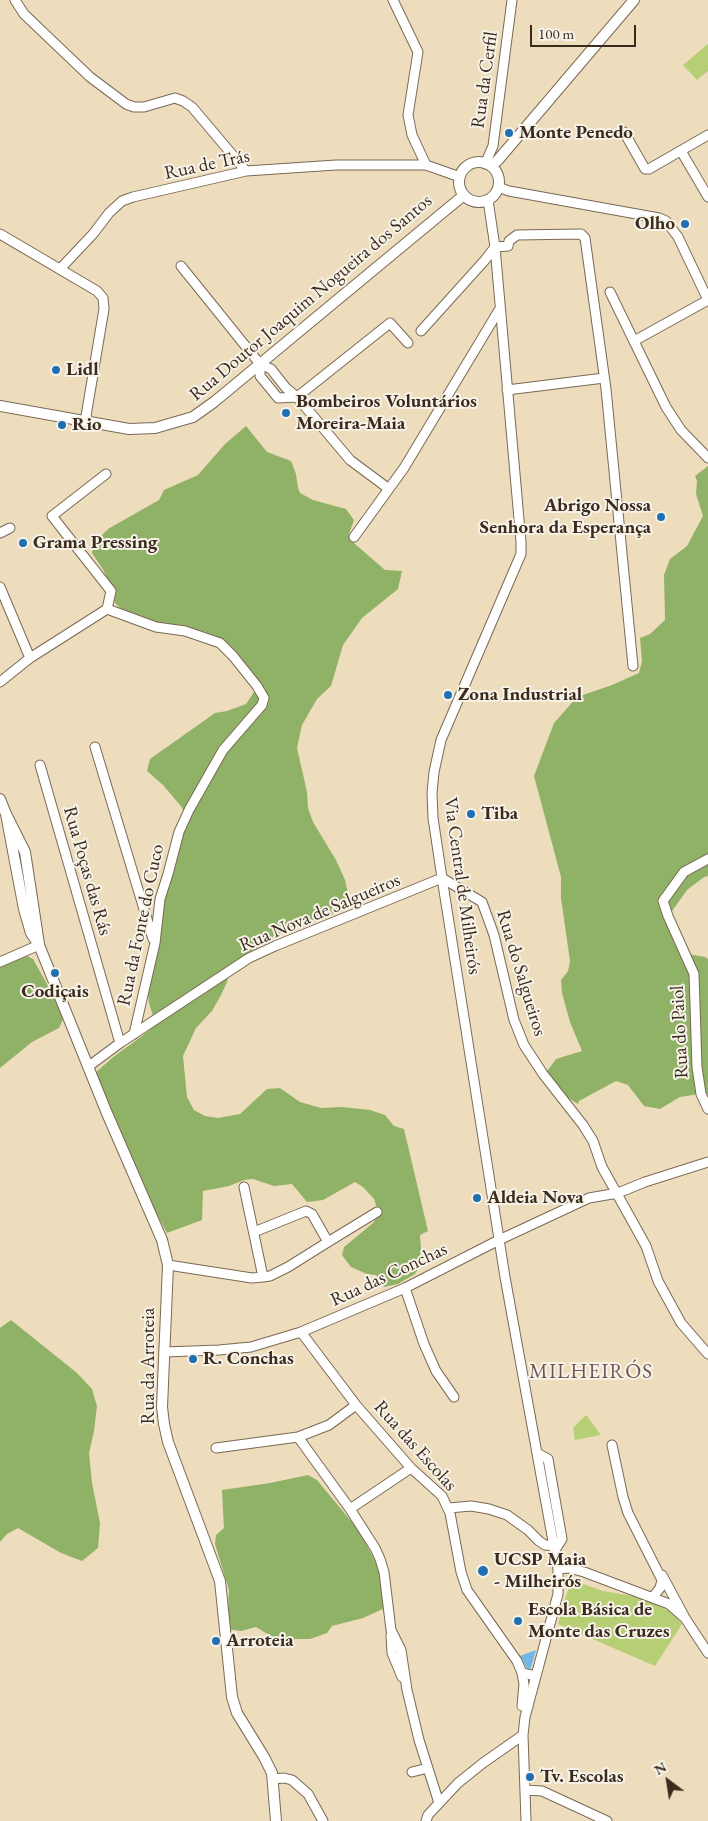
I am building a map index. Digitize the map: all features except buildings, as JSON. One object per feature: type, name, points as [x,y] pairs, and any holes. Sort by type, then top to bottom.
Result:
[{"type":"main road","points":[[488,165],[497,173],[498,187],[495,194],[488,200],[472,201],[464,195],[460,186],[460,176],[465,169],[472,164],[488,165],[498,160],[634,0]]},
{"type":"main road","name":"Rua Doutor Joaquim Nogueira dos Santos","points":[[0,406],[85,422],[141,429],[155,428],[185,420],[200,413],[464,195]]},
{"type":"main road","name":"Rua da Arroteia","points":[[0,799],[6,814],[24,909],[31,933],[39,945],[106,1111],[160,1236],[168,1265],[162,1407],[164,1424],[168,1442],[220,1581],[233,1704],[264,1757],[273,1779],[276,1821]]},
{"type":"street","points":[[16,0],[24,14],[90,77],[126,104],[134,107],[144,107],[175,98],[183,100],[192,107],[246,170]]},
{"type":"street","points":[[394,0],[418,52],[408,115],[412,135],[426,165]]},
{"type":"street","name":"Rua da Cerfil","points":[[488,165],[493,146],[512,0]]},
{"type":"street","points":[[624,132],[645,169],[649,169],[708,135]]},
{"type":"street","points":[[681,151],[708,198]]},
{"type":"street","name":"Rua de Trás","points":[[60,269],[93,234],[109,213],[122,201],[133,196],[246,170],[336,165],[426,165],[460,176]]},
{"type":"street","points":[[498,187],[509,191],[659,218],[666,221],[678,237],[708,300],[634,341]]},
{"type":"street","name":"Via Central de Milheirós","points":[[488,200],[495,246],[521,554],[441,740],[434,772],[432,793],[433,818],[499,1240],[537,1453],[548,1459],[562,1539],[554,1548],[558,1569],[558,1594],[536,1676]]},
{"type":"street","points":[[0,234],[97,291],[103,298],[104,309],[85,422]]},
{"type":"street","points":[[421,331],[485,260],[495,246],[508,246],[509,241],[517,235],[581,234],[584,236],[596,310],[604,378],[633,666]]},
{"type":"street","points":[[180,266],[260,364],[260,376],[278,398],[297,397],[390,323],[408,343]]},
{"type":"street","points":[[610,292],[666,407],[681,430],[708,458]]},
{"type":"street","points":[[354,537],[404,468],[500,310]]},
{"type":"street","points":[[507,390],[604,378]]},
{"type":"street","points":[[297,397],[350,460],[389,489]]},
{"type":"street","points":[[0,681],[30,658],[107,609],[110,591],[52,516],[106,474]]},
{"type":"street","points":[[0,533],[10,528]]},
{"type":"street","points":[[0,587],[30,658]]},
{"type":"street","name":"Rua da Fonte do Cuco","points":[[107,609],[156,626],[185,631],[220,643],[233,656],[264,698],[262,705],[224,750],[178,832],[160,898],[155,943],[134,1034]]},
{"type":"street","points":[[96,747],[155,943]]},
{"type":"street","name":"Rua Poças das Rás","points":[[40,764],[120,1043]]},
{"type":"street","name":"Rua do Paiol","points":[[708,859],[684,872],[663,901],[694,974],[697,1067],[701,1094],[708,1109]]},
{"type":"street","name":"Rua Nova de Salgueiros","points":[[88,1066],[120,1043],[258,954],[442,878]]},
{"type":"street","name":"Rua do Salgueiros","points":[[442,878],[482,902],[494,934],[514,1020],[524,1045],[543,1074],[583,1125],[592,1141],[602,1167],[646,1246],[658,1281],[681,1323],[708,1354]]},
{"type":"street","points":[[0,962],[39,945]]},
{"type":"street","name":"Rua das Conchas","points":[[164,1352],[251,1347],[301,1332],[405,1288],[499,1240],[589,1198],[618,1194],[645,1182],[708,1162]]},
{"type":"street","points":[[244,1187],[264,1277]]},
{"type":"street","points":[[254,1232],[306,1211],[312,1214],[328,1242]]},
{"type":"street","points":[[168,1265],[252,1278],[270,1276],[288,1267],[377,1212]]},
{"type":"street","points":[[405,1288],[424,1344],[436,1371],[454,1397]]},
{"type":"street","name":"Rua das Escolas","points":[[301,1332],[356,1404],[412,1468],[442,1496],[448,1508],[461,1572],[467,1590],[517,1661],[524,1684],[522,1706],[528,1707]]},
{"type":"street","points":[[216,1448],[298,1437],[329,1425],[356,1404]]},
{"type":"street","points":[[298,1437],[376,1548],[384,1572],[391,1630],[401,1650],[407,1690],[419,1740],[439,1803]]},
{"type":"street","points":[[612,1445],[626,1505],[634,1526],[671,1590],[684,1618],[708,1653]]},
{"type":"street","points":[[350,1509],[412,1468]]},
{"type":"street","points":[[448,1508],[471,1506],[507,1515],[528,1530],[539,1541],[554,1548]]},
{"type":"street","points":[[558,1569],[569,1568],[584,1572],[652,1597],[669,1604],[684,1618]]},
{"type":"street","points":[[652,1597],[660,1588],[662,1580],[658,1570]]},
{"type":"street","points":[[664,1602],[671,1590]]},
{"type":"street","points":[[522,1673],[536,1676]]},
{"type":"street","name":"Rua das Escolas","points":[[526,1821],[523,1735],[536,1676]]},
{"type":"street","points":[[426,1821],[428,1815],[458,1783],[523,1735]]},
{"type":"street","points":[[412,1772],[428,1768]]},
{"type":"street","points":[[273,1779],[284,1778],[292,1780],[308,1794],[323,1821]]},
{"type":"street","points":[[525,1790],[542,1791],[607,1821]]},
{"type":"green space","points":[[708,44],[708,71],[697,80],[683,65]]},
{"type":"green space","points":[[246,426],[267,452],[291,461],[300,493],[313,500],[346,509],[354,520],[349,534],[355,544],[385,570],[402,571],[398,589],[362,618],[343,645],[331,686],[317,699],[302,725],[297,748],[307,792],[308,808],[313,822],[336,860],[345,880],[350,903],[332,914],[290,928],[249,952],[231,967],[221,995],[212,1011],[196,1028],[183,1056],[187,1097],[194,1110],[205,1116],[218,1118],[240,1114],[267,1089],[280,1088],[300,1102],[321,1108],[342,1107],[370,1110],[385,1115],[394,1126],[404,1129],[428,1231],[420,1235],[421,1249],[418,1269],[415,1274],[398,1284],[384,1287],[376,1275],[367,1274],[351,1267],[342,1255],[344,1247],[373,1223],[379,1214],[374,1199],[363,1187],[355,1182],[323,1200],[307,1202],[292,1184],[274,1186],[253,1179],[203,1191],[202,1220],[167,1233],[146,1194],[94,1074],[150,1030],[154,1019],[149,1003],[147,985],[158,918],[187,816],[163,785],[147,771],[150,759],[215,713],[246,704],[254,692],[254,684],[234,659],[220,649],[123,611],[115,603],[104,571],[92,553],[94,543],[108,529],[159,500],[164,490],[198,475],[225,444]]},
{"type":"green space","points":[[708,466],[708,876],[687,890],[670,914],[688,954],[708,959],[708,1097],[699,1094],[680,1097],[660,1109],[644,1106],[628,1085],[616,1081],[579,1101],[578,1104],[546,1084],[545,1074],[556,1059],[582,1051],[570,1022],[562,993],[561,980],[568,971],[570,961],[561,898],[561,877],[534,776],[554,723],[577,697],[639,673],[642,661],[640,638],[650,634],[665,620],[664,575],[670,559],[687,546],[703,516],[696,494],[697,481],[695,476]]},
{"type":"green space","points":[[27,956],[33,959],[52,993],[63,1019],[59,1028],[32,1042],[0,1068],[0,967],[13,959]]},
{"type":"green space","points":[[11,1320],[77,1373],[92,1389],[97,1406],[89,1453],[92,1483],[100,1523],[98,1548],[82,1561],[61,1553],[18,1528],[7,1534],[0,1542],[0,1328]]},
{"type":"green space","points":[[586,1415],[601,1435],[575,1440],[573,1428]]},
{"type":"green space","points":[[308,1475],[317,1480],[360,1532],[383,1577],[385,1608],[363,1618],[332,1626],[327,1633],[310,1639],[296,1639],[282,1643],[256,1627],[241,1631],[227,1629],[229,1590],[215,1544],[216,1535],[224,1528],[222,1490]]},
{"type":"green space","points":[[572,1580],[603,1591],[634,1596],[654,1603],[671,1612],[682,1624],[655,1666],[558,1624]]},
{"type":"water","points":[[536,1650],[531,1668],[528,1670],[520,1656]]},
{"type":"place","name":"Monte Penedo","points":[[509,133]]},
{"type":"place","name":"Olho","points":[[685,224]]},
{"type":"place","name":"Lidl","points":[[56,370]]},
{"type":"place","name":"Bombeiros Voluntários Moreira-Maia","points":[[286,413]]},
{"type":"place","name":"Rio","points":[[62,425]]},
{"type":"place","name":"Abrigo Nossa Senhora da Esperança","points":[[661,517]]},
{"type":"place","name":"Grama Pressing","points":[[23,543]]},
{"type":"place","name":"Zona Industrial","points":[[448,695]]},
{"type":"place","name":"Tiba","points":[[471,814]]},
{"type":"place","name":"Codiçais","points":[[55,973]]},
{"type":"place","name":"Aldeia Nova","points":[[477,1198]]},
{"type":"place","name":"R. Conchas","points":[[193,1359]]},
{"type":"place","name":"UCSP Maia - Milheirós","points":[[483,1571]]},
{"type":"place","name":"Escola Básica de Monte das Cruzes","points":[[518,1621]]},
{"type":"place","name":"Arroteia","points":[[216,1641]]},
{"type":"place","name":"Tv. Escolas","points":[[530,1777]]},
{"type":"district","name":"MILHEIRÓS","points":[[591,1372]]}]
